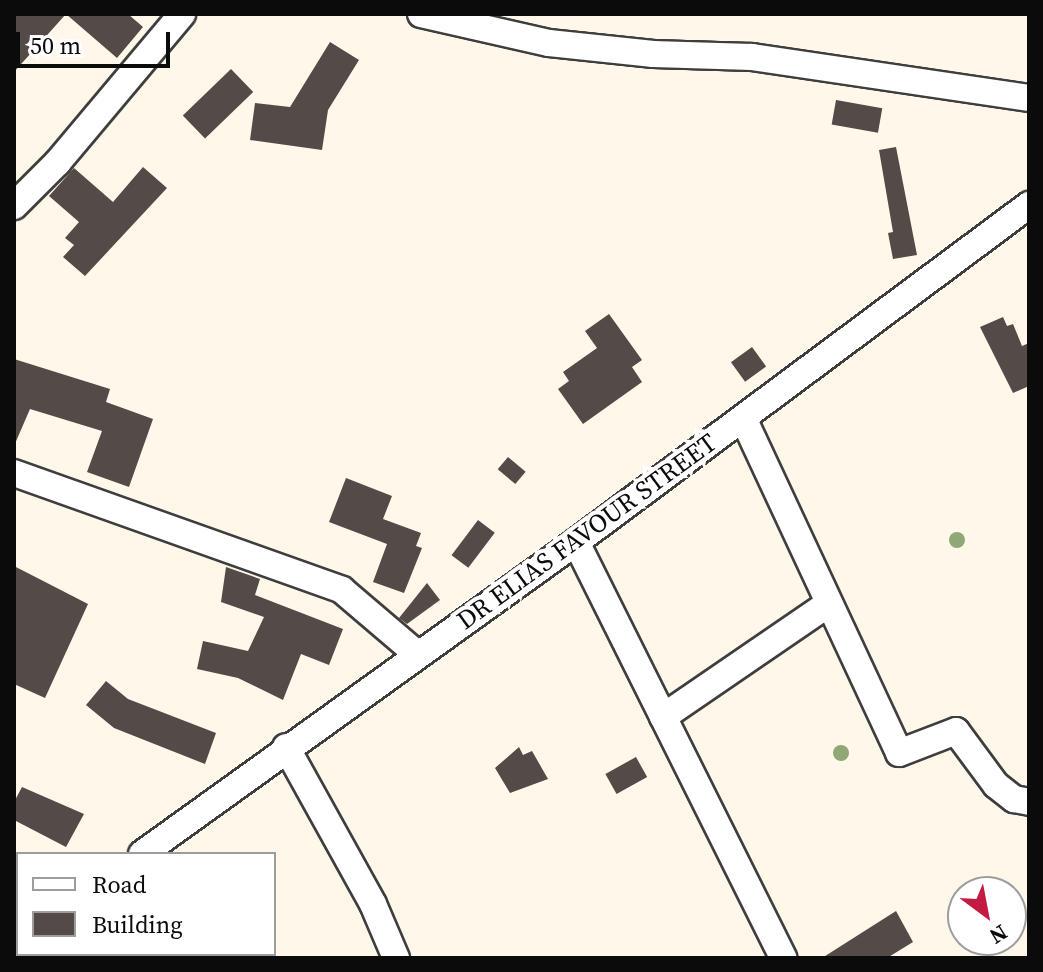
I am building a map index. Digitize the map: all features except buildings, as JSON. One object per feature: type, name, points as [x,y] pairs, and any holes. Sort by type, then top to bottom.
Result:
[{"type":"street","points":[[14,206],[58,162],[182,14]]},
{"type":"street","points":[[421,14],[549,43],[653,54],[752,57],[1029,98]]},
{"type":"street","name":"DR ELIAS FAVOUR STREET","points":[[145,852],[1027,212]]},
{"type":"street","points":[[744,420],[899,753],[956,731],[996,785],[1014,799],[1029,802]]},
{"type":"street","points":[[14,473],[342,590],[417,654]]},
{"type":"street","points":[[576,542],[783,958]]},
{"type":"street","points":[[663,717],[828,604]]},
{"type":"street","points":[[286,747],[373,904],[396,958]]}]
